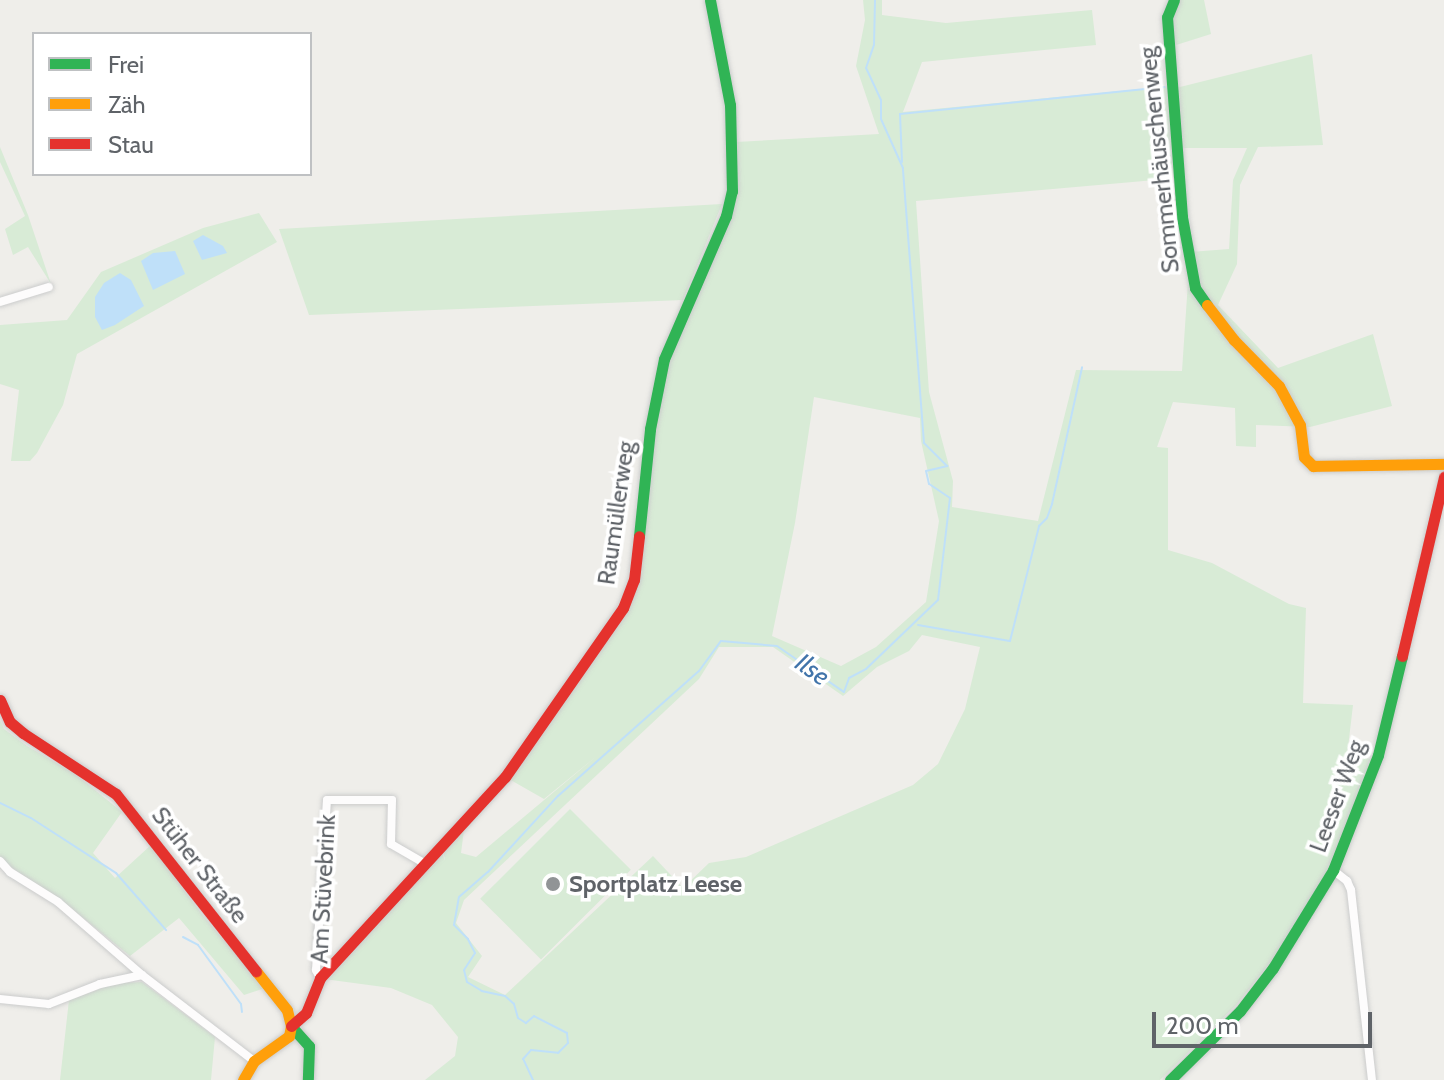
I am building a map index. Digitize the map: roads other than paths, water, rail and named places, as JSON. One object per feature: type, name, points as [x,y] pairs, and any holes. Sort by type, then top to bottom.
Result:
[{"type":"street","name":"Raumüllerweg","points":[[291,1026],[306,1013],[320,978],[505,777],[623,608],[634,580],[650,429],[661,370],[726,216],[732,191],[730,105],[710,0]]},
{"type":"street","name":"Sommerhäuschenweg","points":[[1174,0],[1167,17],[1182,217],[1195,288],[1234,340],[1279,386],[1300,425],[1304,457],[1313,466],[1444,464]]},
{"type":"street","points":[[0,302],[49,287]]},
{"type":"street","name":"Leeser Weg","points":[[1170,1080],[1240,1011],[1273,968],[1333,870],[1378,755],[1444,477]]},
{"type":"street","name":"Stüher Straße","points":[[0,700],[10,722],[23,733],[116,794],[287,1010],[291,1026],[309,1046],[308,1080]]},
{"type":"street","name":"Am Stüvebrink","points":[[320,978],[316,970],[327,800],[392,800],[391,844],[424,863]]},
{"type":"street","points":[[0,861],[10,872],[58,902],[142,975],[254,1061]]},
{"type":"street","points":[[1333,870],[1347,881],[1351,890],[1372,1080]]},
{"type":"street","points":[[0,999],[49,1004],[100,984],[142,975]]},
{"type":"street","points":[[243,1080],[254,1061],[289,1036],[291,1026]]},
{"type":"water","points":[[203,235],[223,246],[227,253],[202,260],[193,241]]},
{"type":"water","points":[[175,251],[185,274],[153,290],[141,261],[153,253]]},
{"type":"water","points":[[120,273],[131,280],[144,306],[102,330],[95,317],[95,297],[104,283]]},
{"type":"waterway","name":"Ilse","points":[[533,1080],[523,1059],[531,1050],[558,1053],[568,1043],[567,1033],[534,1016],[526,1023],[518,1018],[514,1004],[505,996],[482,991],[467,982],[464,970],[475,953],[468,939],[454,925],[459,897],[488,872],[558,796],[699,671],[721,641],[777,646],[844,692],[849,678],[866,669],[938,600],[950,498],[929,484],[926,471],[947,466],[924,443],[903,168],[881,119],[881,100],[866,68],[874,45],[875,0]]},
{"type":"waterway","points":[[902,162],[900,114],[1165,87]]},
{"type":"waterway","points":[[918,625],[1010,641],[1039,526],[1047,518],[1052,504],[1082,367]]},
{"type":"waterway","points":[[0,803],[31,818],[116,873],[166,930]]},
{"type":"waterway","points":[[183,937],[198,945],[241,1004],[242,1012]]},
{"type":"place","name":"Sportplatz Leese","points":[[553,884]]}]
